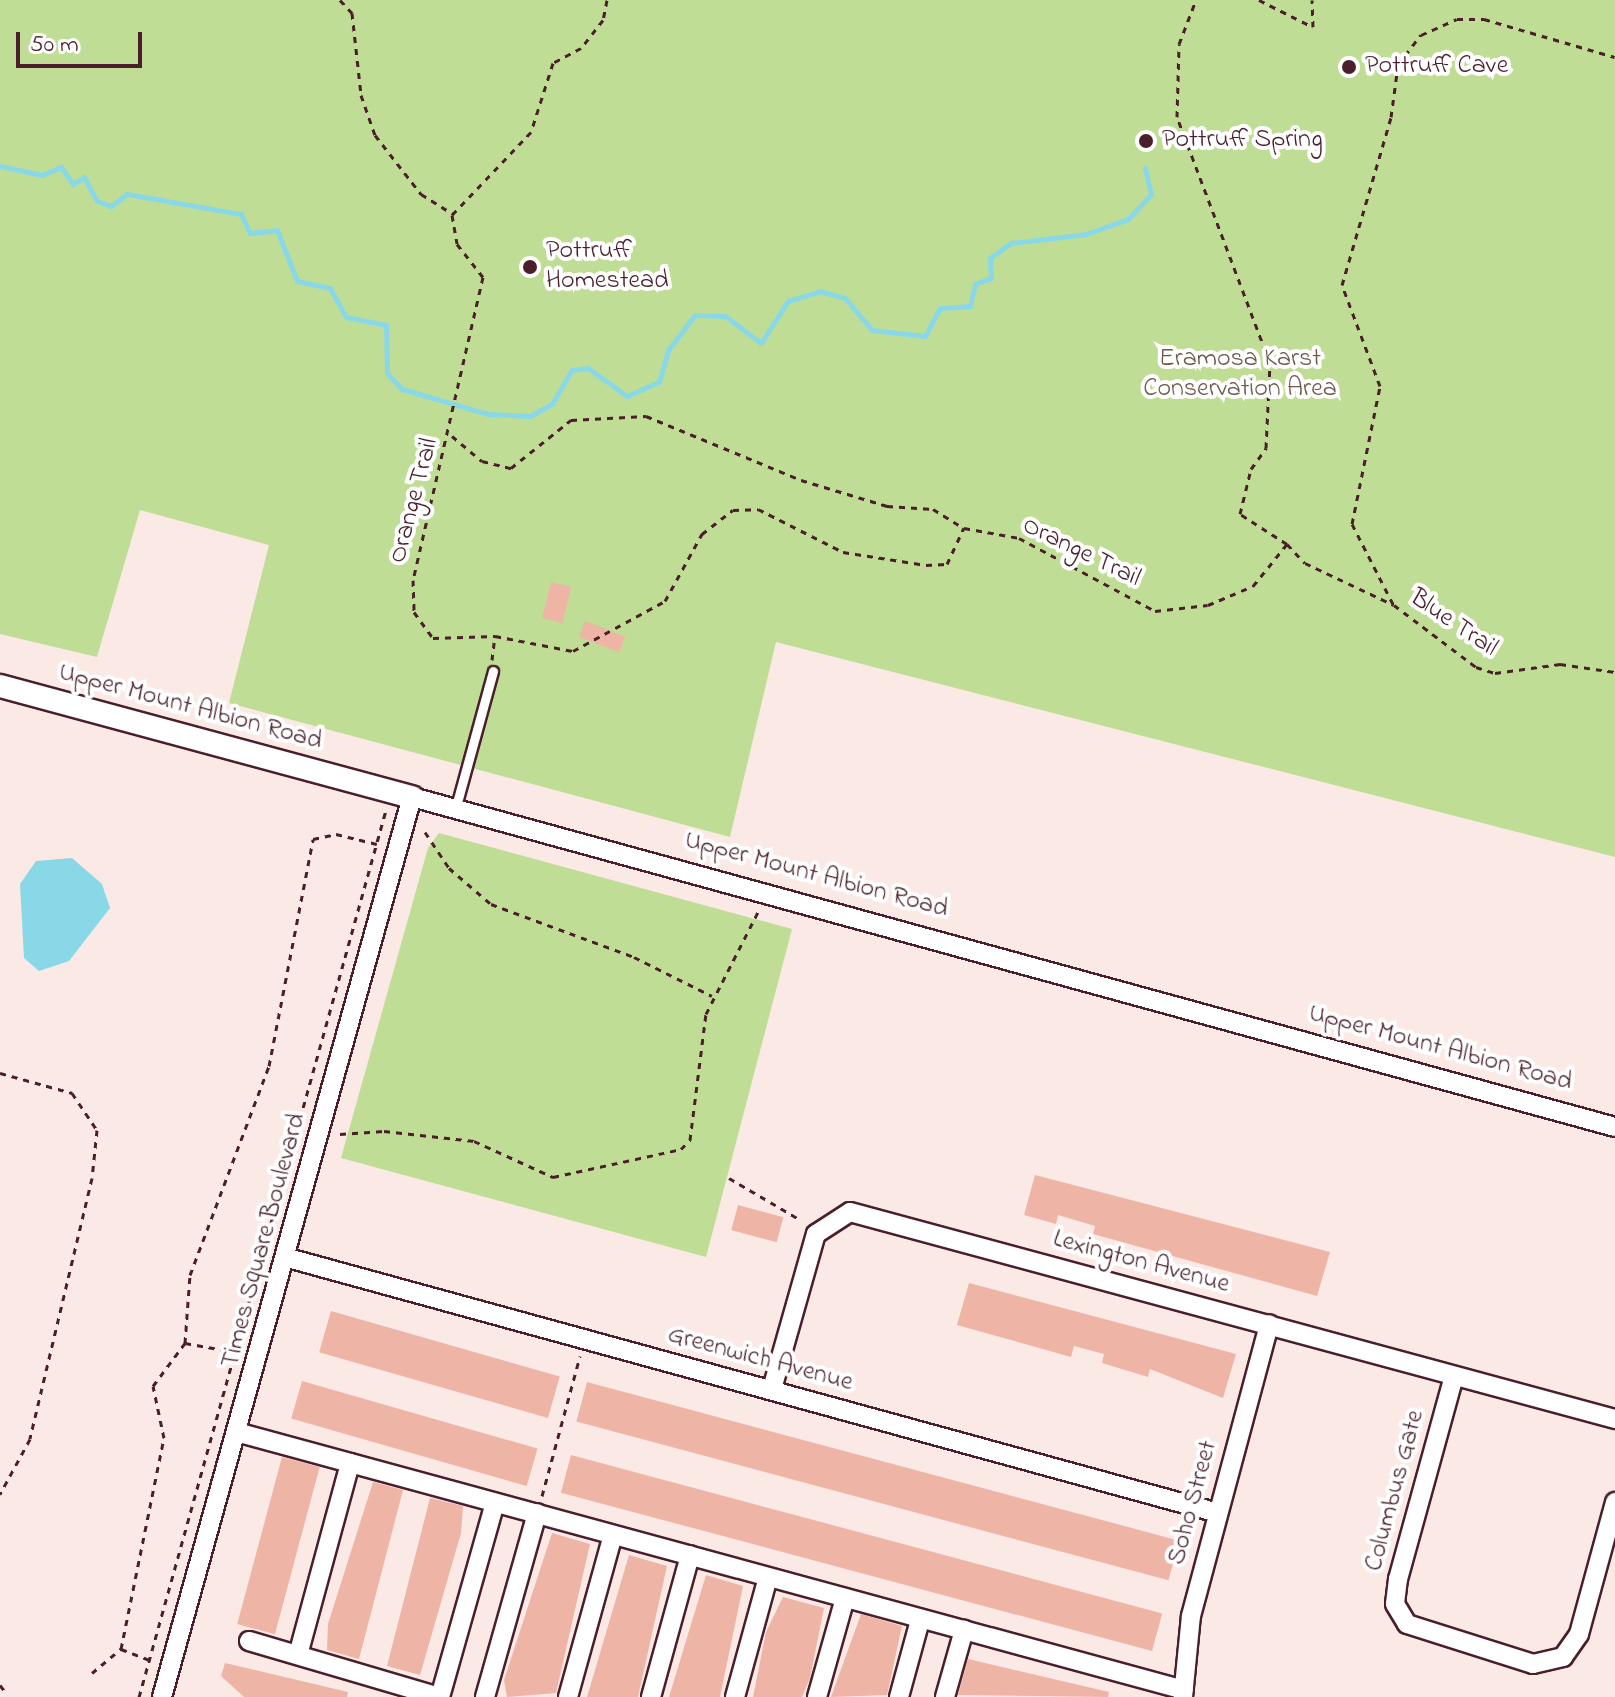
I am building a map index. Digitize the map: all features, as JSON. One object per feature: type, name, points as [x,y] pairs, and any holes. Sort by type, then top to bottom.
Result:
[{"type":"street","name":"Upper Mount Albion Road","points":[[0,686],[1615,1127]]},
{"type":"street","name":"Times Square Boulevard","points":[[162,1697],[288,1258],[401,795]]},
{"type":"street","name":"Lexington Avenue","points":[[772,1389],[816,1234],[840,1213],[1269,1324],[1615,1419]]},
{"type":"street","name":"Greenwich Avenue","points":[[288,1258],[1218,1513]]},
{"type":"street","name":"Soho Street","points":[[1183,1694],[1191,1616],[1269,1324]]},
{"type":"street","name":"Columbus Gate","points":[[1454,1376],[1398,1579],[1395,1604],[1407,1624],[1533,1664],[1563,1657],[1579,1634],[1615,1502]]},
{"type":"street","points":[[240,1433],[495,1503],[538,1509],[613,1535],[964,1630],[1183,1694]]},
{"type":"street","points":[[298,1655],[350,1463]]},
{"type":"street","points":[[249,1641],[439,1697],[495,1503]]},
{"type":"street","points":[[485,1697],[538,1509]]},
{"type":"street","points":[[568,1697],[613,1535]]},
{"type":"street","points":[[651,1697],[690,1555]]},
{"type":"street","points":[[735,1697],[768,1577]]},
{"type":"street","points":[[817,1697],[845,1598]]},
{"type":"street","points":[[899,1697],[920,1620]]},
{"type":"street","points":[[945,1697],[964,1630]]},
{"type":"lane","points":[[455,810],[493,671]]},
{"type":"path","points":[[340,0],[352,13],[361,95],[375,135],[421,194],[452,215]]},
{"type":"path","points":[[452,215],[531,132],[553,63],[581,48],[603,20],[607,0]]},
{"type":"path","points":[[1196,0],[1179,44],[1177,117],[1270,363],[1266,448],[1251,469],[1240,514],[1287,544]]},
{"type":"path","points":[[1259,0],[1313,27],[1312,0]]},
{"type":"path","points":[[1393,604],[1352,524],[1381,399],[1342,285],[1386,136],[1398,65],[1421,35],[1457,19],[1484,19],[1615,57]]},
{"type":"path","points":[[452,215],[458,212]]},
{"type":"path","name":"Orange Trail","points":[[452,215],[457,244],[483,277],[461,396],[454,414],[451,436],[429,495],[414,612],[433,638],[495,636],[573,651],[628,624],[665,601],[702,534],[733,510],[758,509],[843,552],[926,565],[947,564],[964,528],[1035,544],[1155,611],[1236,597],[1287,544]]},
{"type":"path","points":[[451,436],[482,461],[511,468],[571,420],[646,416],[801,480],[887,506],[933,509],[964,528]]},
{"type":"path","name":"Blue Trail","points":[[1287,544],[1305,563],[1393,604],[1495,673],[1560,664],[1615,672]]},
{"type":"path","points":[[493,671],[495,636]]},
{"type":"path","points":[[139,1697],[377,844],[401,795]]},
{"type":"path","points":[[425,832],[449,868],[491,904],[634,957],[712,996]]},
{"type":"path","points":[[92,1673],[121,1649],[164,1438],[153,1386],[185,1343],[190,1275],[269,1066],[313,839],[336,834],[377,844]]},
{"type":"path","points":[[340,1134],[384,1131],[474,1141],[553,1177],[681,1149],[690,1140],[712,996],[758,912]]},
{"type":"path","points":[[0,1073],[72,1093],[97,1130],[86,1206],[30,1439],[0,1494]]},
{"type":"path","points":[[729,1178],[799,1219]]},
{"type":"path","points":[[185,1343],[235,1352]]},
{"type":"path","points":[[538,1509],[580,1356]]},
{"type":"path","points":[[121,1649],[150,1660]]},
{"type":"path","points":[[0,1685],[6,1693]]},
{"type":"green space","name":"Eramosa Karst Conservation Area","points":[[0,0],[1615,0],[1615,857],[776,642],[730,837],[229,703],[269,545],[140,510],[97,657],[0,634]]},
{"type":"green space","points":[[439,833],[792,929],[706,1257],[341,1158],[428,848]]},
{"type":"water","points":[[72,858],[102,884],[110,908],[69,961],[39,971],[24,958],[20,884],[36,861]]},
{"type":"building","points":[[551,582],[571,587],[562,623],[542,618]]},
{"type":"building","points":[[585,621],[625,636],[619,652],[579,637]]},
{"type":"building","points":[[1035,1175],[1330,1252],[1317,1296],[1093,1234],[1095,1226],[1058,1215],[1056,1224],[1024,1215]]},
{"type":"building","points":[[738,1205],[783,1217],[777,1242],[731,1230]]},
{"type":"building","points":[[969,1283],[1236,1354],[1223,1398],[1150,1369],[1148,1377],[1102,1363],[1104,1354],[1074,1346],[1071,1357],[957,1325]]},
{"type":"building","points":[[331,1311],[560,1377],[548,1418],[319,1352]]},
{"type":"building","points":[[302,1381],[538,1449],[527,1486],[291,1418]]},
{"type":"building","points":[[587,1382],[1179,1541],[1169,1580],[576,1422]]},
{"type":"building","points":[[571,1455],[1162,1613],[1152,1651],[561,1493]]},
{"type":"building","points":[[282,1457],[320,1467],[275,1634],[237,1624]]},
{"type":"building","points":[[373,1482],[403,1490],[359,1659],[327,1650],[328,1624]]},
{"type":"building","points":[[430,1498],[463,1506],[461,1533],[420,1675],[387,1666]]},
{"type":"building","points":[[552,1533],[590,1544],[556,1693],[507,1697],[504,1680]]},
{"type":"building","points":[[629,1555],[667,1566],[638,1697],[587,1697]]},
{"type":"building","points":[[706,1575],[743,1586],[720,1697],[669,1697]]},
{"type":"building","points":[[783,1597],[824,1608],[810,1678],[802,1697],[753,1697],[766,1632]]},
{"type":"building","points":[[861,1614],[902,1626],[887,1695],[831,1697]]},
{"type":"building","points":[[968,1659],[1109,1692],[1108,1697],[958,1695]]},
{"type":"building","points":[[225,1663],[348,1692],[347,1697],[244,1697],[221,1676]]},
{"type":"waterway","points":[[0,166],[42,175],[61,167],[73,184],[84,177],[97,201],[111,206],[127,194],[241,214],[250,233],[277,230],[297,281],[330,288],[346,317],[386,325],[387,373],[402,389],[488,414],[530,416],[552,404],[572,370],[588,368],[627,396],[659,382],[668,350],[695,315],[725,316],[761,343],[788,301],[820,291],[845,298],[872,330],[925,336],[940,308],[970,306],[975,284],[991,278],[990,258],[1011,243],[1086,234],[1128,219],[1151,194],[1145,168]]},
{"type":"place","name":"Pottruff Cave","points":[[1349,67]]},
{"type":"place","name":"Pottruff Spring","points":[[1146,141]]},
{"type":"place","name":"Pottruff Homestead","points":[[530,267]]}]
